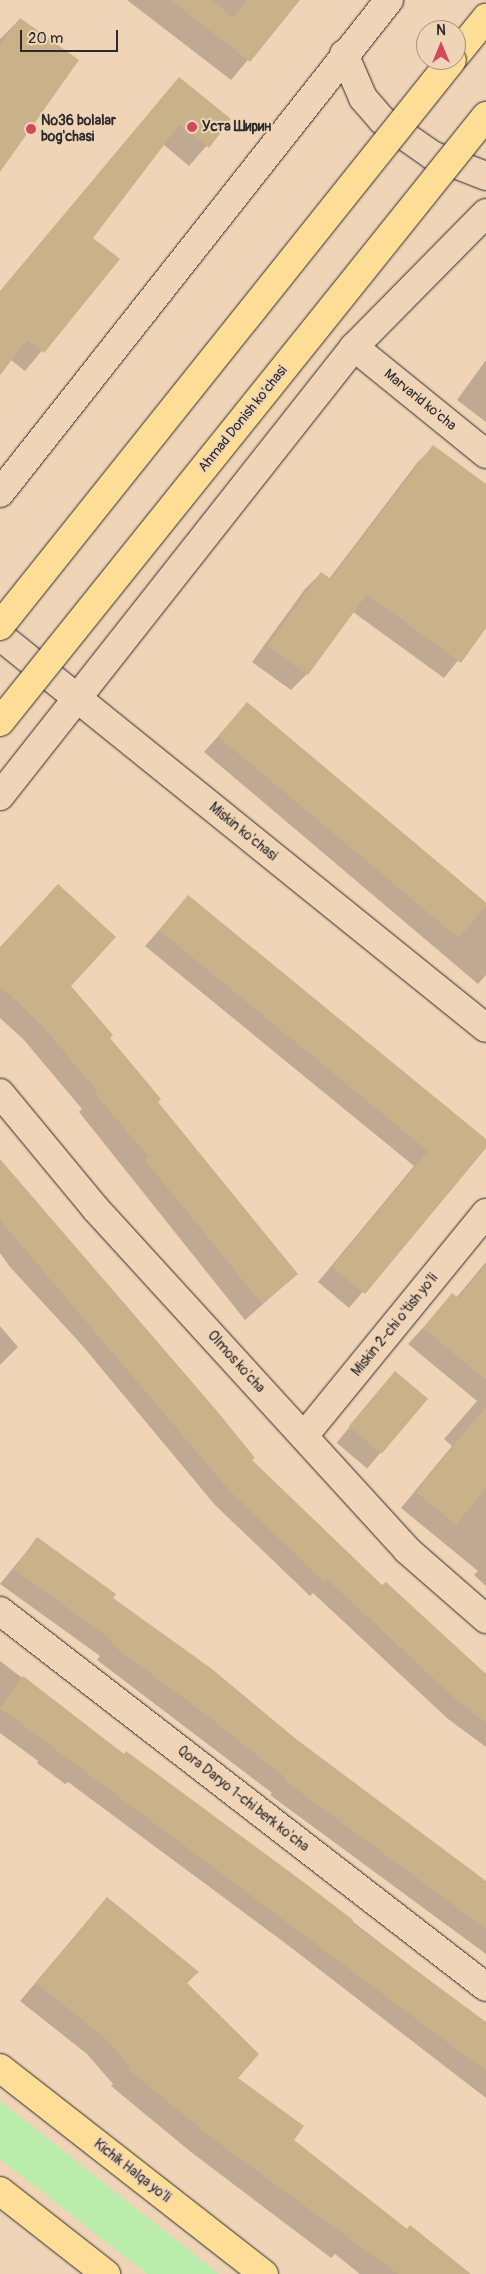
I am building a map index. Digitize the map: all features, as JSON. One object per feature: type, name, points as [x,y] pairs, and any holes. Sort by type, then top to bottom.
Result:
[{"type":"main road","points":[[466,43],[486,18]]},
{"type":"main road","points":[[0,626],[444,70]]},
{"type":"main road","name":"Ahmad Donish ko'chasi","points":[[0,722],[486,116]]},
{"type":"main road","name":"Kichik Halqa yo'li","points":[[0,2068],[264,2274]]},
{"type":"main road","points":[[0,2191],[106,2274]]},
{"type":"street","points":[[0,492],[344,54],[389,0]]},
{"type":"street","points":[[344,54],[363,98],[382,120],[432,155],[486,176]]},
{"type":"street","points":[[0,796],[354,347],[486,213]]},
{"type":"street","name":"Marvarid ko'cha","points":[[354,347],[486,454]]},
{"type":"street","name":"Miskin ko'chasi","points":[[0,636],[486,1028]]},
{"type":"street","name":"Olmos ko'cha","points":[[0,1093],[95,1208],[407,1550],[486,1619]]},
{"type":"street","name":"Miskin 2-chi o'tish yo'li","points":[[304,1436],[486,1213]]},
{"type":"street","name":"Qora Daryo 1-chi berk ko'cha","points":[[0,1611],[486,1987]]},
{"type":"green space","points":[[0,2101],[219,2274],[147,2274],[0,2159]]},
{"type":"building","points":[[171,0],[211,0],[233,17],[247,0],[300,0],[250,62]]},
{"type":"building","points":[[20,18],[79,60],[0,172],[0,45]]},
{"type":"building","points":[[179,77],[231,119],[209,148],[180,124],[93,238],[120,259],[44,353],[27,340],[0,375],[0,291]]},
{"type":"building","points":[[433,445],[486,484],[486,628],[461,663],[367,594],[308,675],[267,646],[321,572],[331,579]]},
{"type":"building","points":[[247,702],[486,903],[486,906],[459,938],[218,736]]},
{"type":"building","points":[[58,884],[116,937],[71,986],[113,1035],[110,1038],[161,1099],[158,1102],[298,1274],[262,1304],[145,1160],[149,1157],[95,1094],[98,1092],[40,1023],[0,986],[0,947]]},
{"type":"building","points":[[188,895],[486,1139],[486,1148],[365,1294],[332,1267],[428,1151],[159,930]]},
{"type":"building","points":[[0,1159],[217,1411],[255,1458],[252,1460],[382,1585],[386,1582],[486,1674],[486,1722],[462,1705],[328,1580],[325,1583],[229,1490],[0,1220]]},
{"type":"building","points":[[486,1265],[486,1380],[423,1328],[452,1293],[458,1298]]},
{"type":"building","points":[[395,1371],[428,1399],[382,1454],[349,1426]]},
{"type":"building","points":[[486,1406],[486,1488],[456,1525],[416,1492]]},
{"type":"building","points":[[37,1537],[116,1594],[113,1598],[212,1669],[296,1739],[486,1881],[486,1929],[284,1780],[286,1778],[204,1713],[111,1644],[113,1641],[14,1569]]},
{"type":"building","points":[[23,1676],[124,1754],[126,1751],[306,1884],[353,1920],[352,1923],[486,2022],[486,2071],[0,1708]]},
{"type":"building","points":[[107,1897],[199,1972],[185,1981],[259,2054],[238,2078],[304,2126],[294,2140],[407,2229],[410,2225],[471,2274],[398,2274],[208,2135],[127,2068],[130,2066],[104,2037],[36,1983]]},
{"type":"place","name":"Уста Ширин","points":[[192,127]]},
{"type":"place","name":"№36 bolalar bog'chasi","points":[[31,129]]}]
